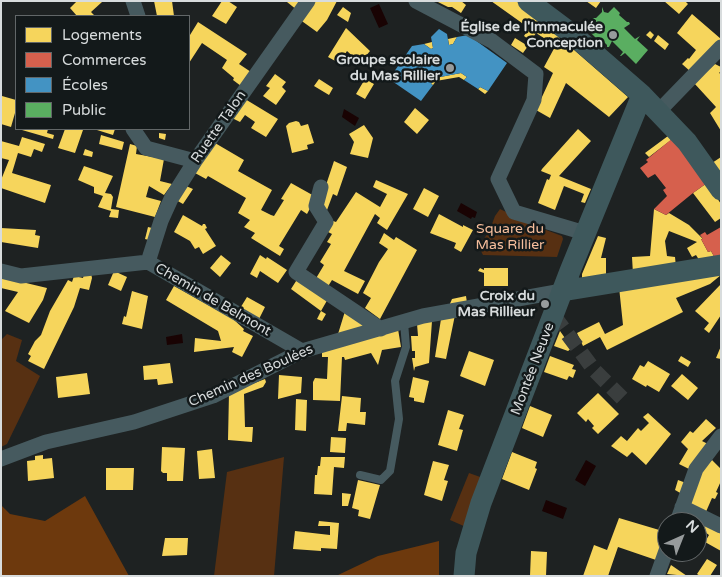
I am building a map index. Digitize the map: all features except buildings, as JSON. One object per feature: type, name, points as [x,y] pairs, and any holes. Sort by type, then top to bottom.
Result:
[{"type":"street","points":[[133,1],[138,15]]},
{"type":"street","name":"Ruette Talon","points":[[148,262],[171,199],[195,161],[308,1]]},
{"type":"street","points":[[416,1],[492,41],[536,74],[534,100],[498,179],[514,212],[585,233]]},
{"type":"street","points":[[528,1],[573,35],[642,95],[687,142],[721,190]]},
{"type":"street","points":[[658,112],[721,47]]},
{"type":"street","name":"Montée Neuve","points":[[464,576],[466,553],[481,503],[562,291],[642,95]]},
{"type":"street","points":[[134,130],[146,148],[195,161]]},
{"type":"street","points":[[321,188],[316,206],[326,222],[296,272],[381,329]]},
{"type":"street","name":"Chemin de Belmont","points":[[1,271],[21,276],[148,262],[302,351]]},
{"type":"street","points":[[562,291],[721,265]]},
{"type":"street","name":"Chemin des Boulées","points":[[1,458],[46,442],[134,422],[214,396],[302,351],[423,316],[562,291]]},
{"type":"street","points":[[680,512],[696,469],[721,436]]},
{"type":"street","points":[[682,507],[721,526]]},
{"type":"street","points":[[657,576],[662,562]]},
{"type":"lane","points":[[360,475],[381,480],[390,471],[399,419],[396,381],[406,347],[404,322]]},
{"type":"green space","name":"Square du Mas Rillier","points":[[500,209],[562,236],[563,239],[557,257],[483,255],[480,249],[482,241],[489,232]]},
{"type":"green space","points":[[7,334],[22,340],[16,361],[40,376],[7,444],[1,447],[1,340]]},
{"type":"green space","points":[[284,457],[274,576],[214,576],[227,472]]},
{"type":"green space","points":[[469,473],[483,478],[466,527],[450,520]]},
{"type":"shaded area","points":[[379,4],[388,24],[379,28],[370,8]]},
{"type":"shaded area","points":[[344,109],[359,118],[355,126],[342,117]]},
{"type":"shaded area","points":[[461,203],[477,212],[475,218],[472,217],[471,219],[457,211]]},
{"type":"shaded area","points":[[182,334],[183,343],[167,345],[166,337]]},
{"type":"shaded area","points":[[586,460],[596,466],[585,486],[575,480]]},
{"type":"shaded area","points":[[85,496],[129,576],[1,576],[1,505],[10,514],[45,521]]},
{"type":"shaded area","points":[[546,500],[567,508],[563,519],[542,511]]},
{"type":"shaded area","points":[[439,541],[439,576],[336,576],[378,556]]},
{"type":"tunnel","points":[[554,316],[595,371],[625,401]]},
{"type":"place","name":"Église de l'Immaculée Conception","points":[[613,35]]},
{"type":"place","name":"Groupe scolaire du Mas Rillier","points":[[450,68]]},
{"type":"place","name":"Croix du Mas Rillieur","points":[[545,304]]}]
